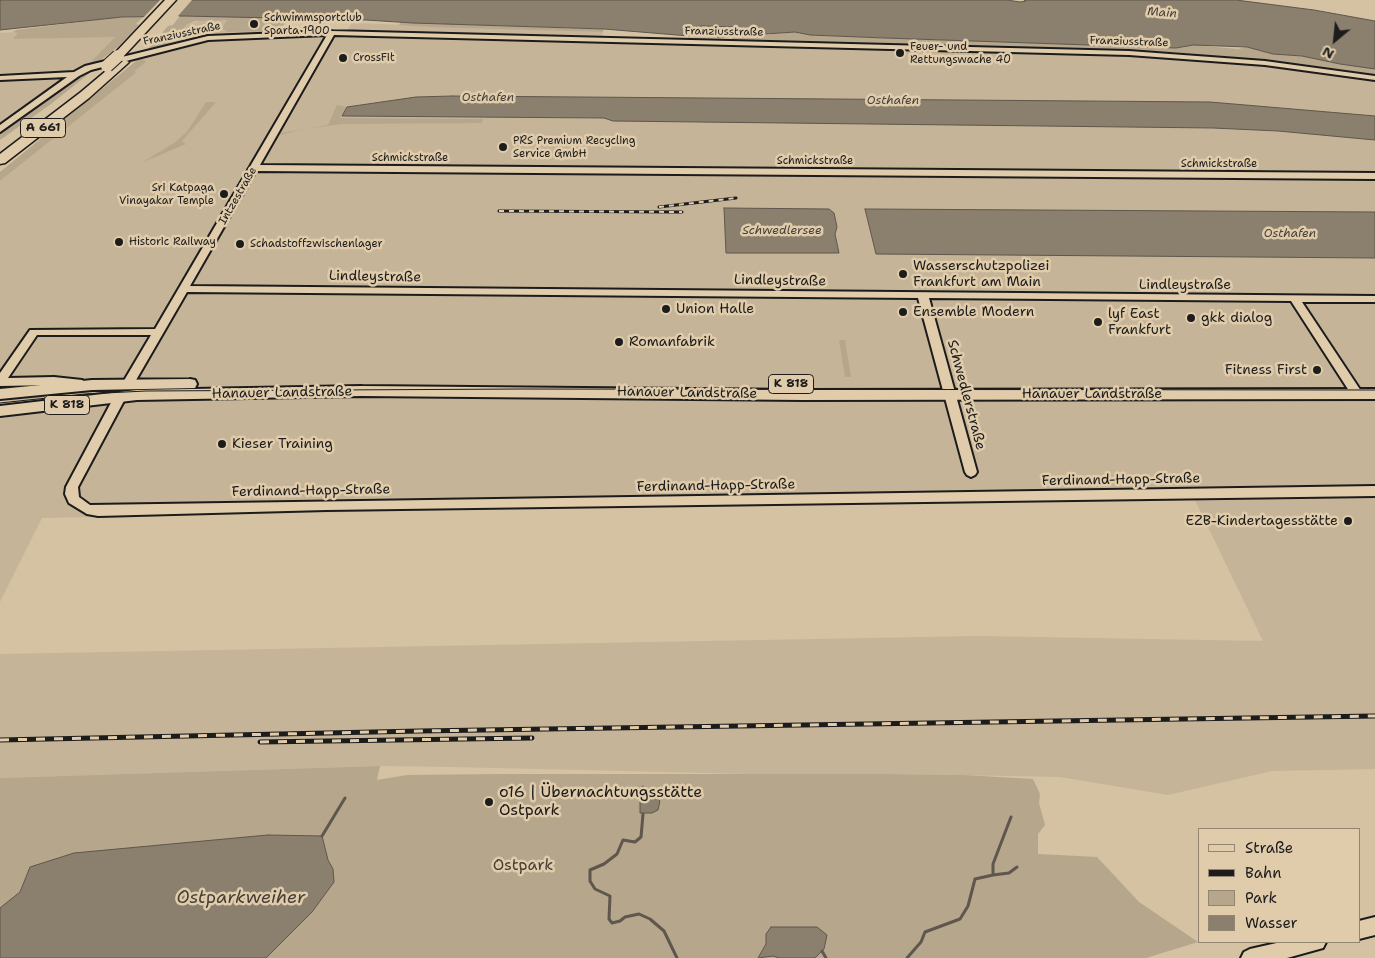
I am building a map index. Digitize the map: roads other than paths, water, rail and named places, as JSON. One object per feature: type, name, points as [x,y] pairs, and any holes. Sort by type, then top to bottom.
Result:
[{"type":"highway","name":"A 661","points":[[0,149],[25,132],[107,66],[133,52],[157,22],[171,0]]},
{"type":"highway","name":"A 661","points":[[0,160],[85,95],[181,0]]},
{"type":"main road","name":"Hanauer Landstraße","points":[[0,394],[92,385],[128,384],[643,383],[949,390]]},
{"type":"main road","points":[[120,397],[128,384]]},
{"type":"main road","name":"Hanauer Landstraße","points":[[0,411],[137,395],[362,391],[1354,389],[1375,384]]},
{"type":"main road","name":"Hanauer Landstraße","points":[[1354,389],[1375,394]]},
{"type":"street","name":"Franziusstraße","points":[[76,74],[97,65],[214,36],[332,33],[1156,54],[1282,65],[1375,78]]},
{"type":"street","name":"Intzestraße","points":[[128,384],[332,33]]},
{"type":"street","points":[[0,78],[76,74]]},
{"type":"street","points":[[0,129],[76,74]]},
{"type":"street","name":"Schmickstraße","points":[[254,168],[1375,176]]},
{"type":"street","name":"Lindleystraße","points":[[184,289],[1375,299]]},
{"type":"street","name":"Schwedlerstraße","points":[[923,296],[971,472]]},
{"type":"street","points":[[1295,299],[1354,389]]},
{"type":"street","points":[[0,381],[34,332],[159,332]]},
{"type":"street","points":[[0,381],[54,381],[92,385]]},
{"type":"street","name":"Ferdinand-Happ-Straße","points":[[120,397],[72,487],[71,494],[76,504],[87,509],[1375,491]]},
{"type":"street","points":[[1360,930],[1375,926]]},
{"type":"street","points":[[1250,958],[1313,943]]},
{"type":"water","name":"Main","points":[[0,0],[1007,0],[1020,2],[1026,1],[1024,0],[1236,0],[1314,10],[1375,21],[1375,69],[1302,56],[1273,54],[1247,47],[1193,45],[1176,48],[810,35],[795,32],[717,37],[718,28],[729,29],[736,27],[704,26],[687,27],[690,28],[689,36],[604,29],[366,20],[184,16],[122,17],[0,30]]},
{"type":"water","name":"Osthafen","points":[[416,97],[1210,102],[1375,116],[1375,140],[1278,131],[1213,128],[613,121],[604,118],[342,116],[347,107]]},
{"type":"water","name":"Schwedlersee","points":[[724,208],[829,209],[834,213],[837,227],[835,234],[839,253],[726,253]]},
{"type":"water","name":"Osthafen","points":[[865,209],[1375,212],[1375,258],[876,254]]},
{"type":"water","points":[[640,795],[656,797],[660,801],[658,810],[652,813],[640,813]]},
{"type":"water","name":"Ostparkweiher","points":[[268,835],[322,836],[328,860],[333,869],[334,882],[312,912],[266,958],[0,958],[0,908],[20,892],[30,867],[74,853]]},
{"type":"water","points":[[771,927],[817,927],[827,935],[824,949],[815,958],[779,958],[773,956],[758,958],[766,944],[766,934]]},
{"type":"waterway","points":[[643,787],[643,795]]},
{"type":"waterway","points":[[322,836],[345,798]]},
{"type":"waterway","points":[[643,814],[641,837],[635,842],[623,840],[617,854],[604,864],[590,870],[590,881],[595,889],[610,896],[609,919],[612,923],[620,921],[625,917],[639,914],[650,919],[664,931],[677,958]]},
{"type":"waterway","points":[[993,875],[993,864],[1011,817]]},
{"type":"waterway","points":[[993,875],[1009,873],[1017,867]]},
{"type":"waterway","points":[[907,958],[921,942],[925,932],[960,919],[968,906],[975,879],[993,875]]},
{"type":"waterway","points":[[822,951],[826,958]]},
{"type":"tram line","points":[[0,403],[85,394],[146,391],[521,389],[1375,390]]},
{"type":"railway","points":[[659,207],[736,198]]},
{"type":"railway","points":[[499,211],[682,212]]},
{"type":"railway","points":[[0,740],[420,731],[1375,716]]},
{"type":"railway","points":[[260,742],[532,738]]},
{"type":"place","name":"Schwimmsportclub Sparta 1900","points":[[254,24]]},
{"type":"place","name":"Feuer- und Rettungswache 40","points":[[900,53]]},
{"type":"place","name":"CrossFit","points":[[343,58]]},
{"type":"place","name":"PRS Premium Recycling Service GmbH","points":[[503,147]]},
{"type":"place","name":"Sri Katpaga Vinayakar Temple","points":[[224,194]]},
{"type":"place","name":"Historic Railway","points":[[119,242]]},
{"type":"place","name":"Schadstoffzwischenlager","points":[[240,244]]},
{"type":"place","name":"Wasserschutzpolizei Frankfurt am Main","points":[[903,274]]},
{"type":"place","name":"Union Halle","points":[[666,309]]},
{"type":"place","name":"Ensemble Modern","points":[[903,312]]},
{"type":"place","name":"gkk dialog","points":[[1191,318]]},
{"type":"place","name":"lyf East Frankfurt","points":[[1098,322]]},
{"type":"place","name":"Romanfabrik","points":[[619,342]]},
{"type":"place","name":"Fitness First","points":[[1317,370]]},
{"type":"place","name":"Kieser Training","points":[[222,444]]},
{"type":"place","name":"EZB-Kindertagesstätte","points":[[1348,521]]},
{"type":"place","name":"o16 | Übernachtungsstätte Ostpark","points":[[489,802]]},
{"type":"park label","name":"Ostpark","points":[[523,866]]}]
